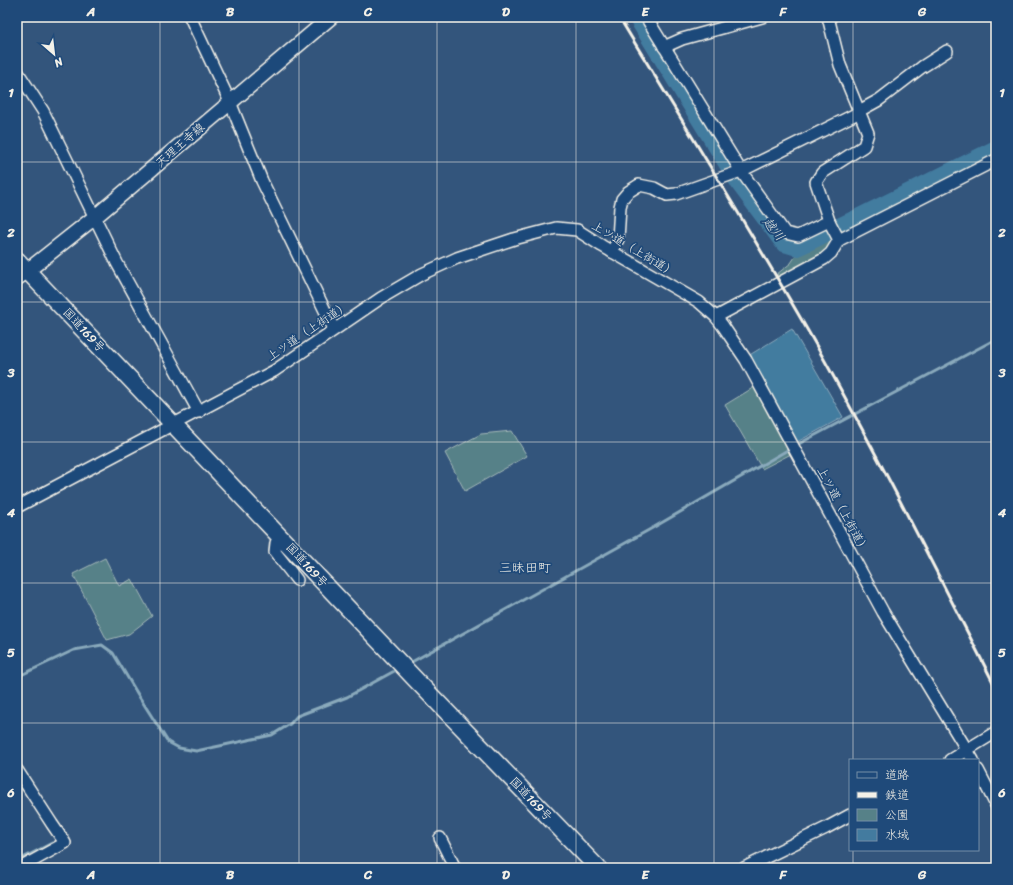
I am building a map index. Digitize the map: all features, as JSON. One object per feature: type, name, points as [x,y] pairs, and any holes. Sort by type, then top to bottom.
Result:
[{"type":"highway","name":"国道169号","points":[[20,270],[174,425],[282,537],[417,681],[598,868]]},
{"type":"main road","name":"天理王寺線","points":[[20,270],[95,217],[331,17]]},
{"type":"street","points":[[190,17],[230,102],[262,181],[334,329]]},
{"type":"street","points":[[646,17],[741,171],[785,233],[798,236],[829,221]]},
{"type":"street","points":[[664,47],[682,39],[762,17]]},
{"type":"street","points":[[828,17],[840,65],[868,133],[864,146],[822,173],[816,182],[829,221],[839,240]]},
{"type":"street","points":[[612,252],[618,239],[622,199],[628,192],[639,185],[654,188],[666,195],[676,194],[741,171],[879,100],[922,67],[947,51]]},
{"type":"street","points":[[17,71],[43,111],[117,263],[199,412]]},
{"type":"street","points":[[716,317],[824,259],[831,253],[839,240],[996,160]]},
{"type":"street","name":"上ツ道（上街道）","points":[[17,508],[274,371],[381,298],[422,274],[457,258],[514,239],[556,228],[577,230],[699,302],[716,317],[746,360],[883,612],[970,755]]},
{"type":"street","points":[[282,537],[276,543],[275,552],[297,580]]},
{"type":"street","points":[[954,759],[970,755],[996,732]]},
{"type":"street","points":[[17,770],[65,843],[20,868]]},
{"type":"street","points":[[979,772],[996,805]]},
{"type":"street","points":[[744,868],[849,816]]},
{"type":"street","points":[[440,838],[455,868]]},
{"type":"green space","points":[[834,231],[838,240],[831,252],[781,282],[777,274],[791,263],[803,245]]},
{"type":"green space","points":[[756,386],[791,454],[762,469],[725,405]]},
{"type":"green space","points":[[512,431],[527,456],[465,491],[445,453],[481,434]]},
{"type":"green space","points":[[105,558],[119,586],[132,579],[152,616],[129,634],[107,640],[73,574]]},
{"type":"water","points":[[792,329],[843,417],[797,442],[748,356]]},
{"type":"waterway","name":"越川","points":[[637,17],[740,184],[784,243],[797,247],[996,149]]},
{"type":"waterway","points":[[408,664],[656,526],[791,448],[996,339]]},
{"type":"waterway","points":[[17,677],[74,650],[102,645],[113,653],[168,742],[179,748],[196,751],[272,735],[290,724],[297,716],[347,697],[398,669]]},
{"type":"waterway","points":[[17,861],[52,843]]},
{"type":"railway","points":[[619,17],[743,221],[816,345],[885,472],[996,688]]},
{"type":"district","name":"三昧田町","points":[[525,567]]}]
